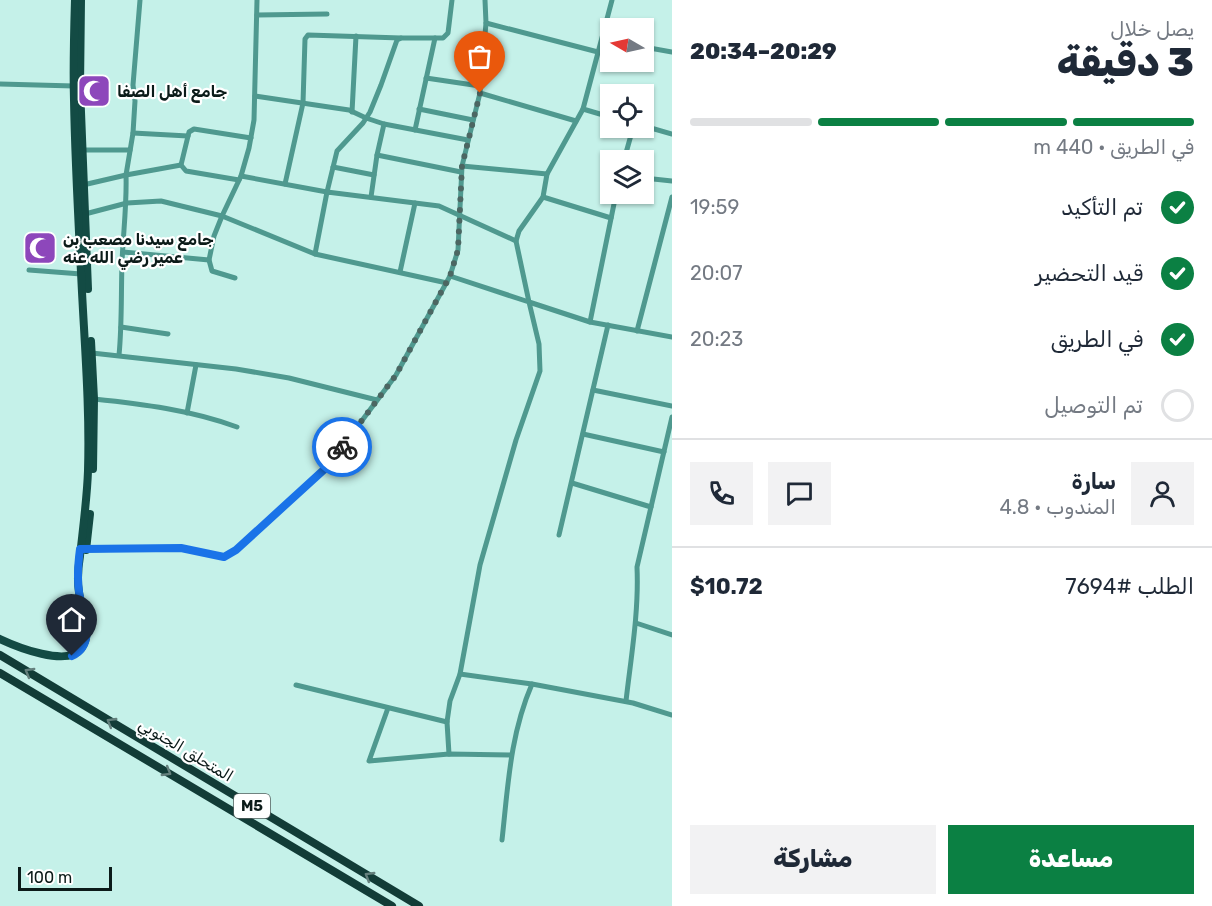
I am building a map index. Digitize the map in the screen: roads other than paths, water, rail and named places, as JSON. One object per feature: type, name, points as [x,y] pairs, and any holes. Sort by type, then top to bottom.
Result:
[{"type":"highway","name":"المتحلق الجنوبي","points":[[0,656],[419,906]]},
{"type":"highway","name":"المتحلق الجنوبي","points":[[0,673],[392,906]]},
{"type":"main road","points":[[75,0],[74,86],[87,379],[88,470],[83,550]]},
{"type":"main road","points":[[0,639],[22,648],[60,657],[72,656],[81,649],[87,625],[79,590],[78,570],[91,503],[94,399],[83,185],[80,87],[81,0]]},
{"type":"street","points":[[119,355],[127,203],[126,175],[133,133],[135,101],[133,85],[140,0]]},
{"type":"street","points":[[235,278],[212,271],[209,260],[214,236],[240,178],[251,138],[254,120],[258,0]]},
{"type":"street","points":[[285,184],[303,103],[305,39],[308,35],[443,38],[448,33],[452,0]]},
{"type":"street","points":[[83,550],[181,548],[224,557],[236,550],[328,466],[396,375],[450,276],[458,250],[461,169],[480,90],[486,23],[485,0]]},
{"type":"street","points":[[607,18],[612,0]]},
{"type":"street","points":[[257,15],[327,14]]},
{"type":"street","points":[[486,23],[598,52]]},
{"type":"street","points":[[352,112],[356,36]]},
{"type":"street","points":[[315,254],[337,150],[366,118],[397,40],[401,38]]},
{"type":"street","points":[[415,130],[435,38]]},
{"type":"street","points":[[449,754],[447,722],[450,701],[460,674],[480,565],[516,440],[540,371],[539,344],[516,242],[519,231],[543,197],[547,174],[583,109],[600,45]]},
{"type":"street","points":[[654,48],[672,52]]},
{"type":"street","points":[[426,78],[480,90],[576,121]]},
{"type":"street","points":[[0,84],[74,86]]},
{"type":"street","points":[[255,96],[349,110],[384,124],[468,140]]},
{"type":"street","points":[[419,109],[473,120]]},
{"type":"street","points":[[583,109],[600,114]]},
{"type":"street","points":[[371,197],[384,124]]},
{"type":"street","points":[[181,165],[189,132],[194,129],[251,138]]},
{"type":"street","points":[[654,129],[672,134]]},
{"type":"street","points":[[133,133],[188,136]]},
{"type":"street","points":[[82,150],[130,150]]},
{"type":"street","points":[[377,155],[461,169],[547,174]]},
{"type":"street","points":[[83,185],[181,165]]},
{"type":"street","points":[[181,165],[186,171],[439,206],[516,242]]},
{"type":"street","points":[[333,167],[374,175]]},
{"type":"street","points":[[654,179],[672,182]]},
{"type":"street","points":[[543,197],[611,218]]},
{"type":"street","points":[[637,331],[672,197]]},
{"type":"street","points":[[85,214],[127,203],[161,201],[222,216],[315,254],[447,282]]},
{"type":"street","points":[[400,272],[415,203]]},
{"type":"street","points":[[590,322],[614,204]]},
{"type":"street","points":[[123,252],[209,260]]},
{"type":"street","points":[[29,270],[81,274]]},
{"type":"street","points":[[450,276],[590,322],[672,337]]},
{"type":"street","points":[[559,535],[608,325]]},
{"type":"street","points":[[121,327],[168,334]]},
{"type":"street","points":[[92,353],[236,369],[289,378],[377,400]]},
{"type":"street","points":[[187,413],[196,365]]},
{"type":"street","points":[[593,390],[672,406]]},
{"type":"street","points":[[94,399],[153,406],[217,420],[237,427]]},
{"type":"street","points":[[626,701],[636,623],[637,567],[664,452],[669,444],[672,417]]},
{"type":"street","points":[[583,434],[664,452]]},
{"type":"street","points":[[572,483],[651,507]]},
{"type":"street","points":[[636,623],[672,635]]},
{"type":"street","points":[[460,674],[626,701],[672,716]]},
{"type":"street","points":[[502,840],[511,755],[525,701],[532,684]]},
{"type":"street","points":[[296,685],[447,722]]},
{"type":"street","points":[[388,708],[369,762],[449,754],[511,755]]},
{"type":"place","name":"جامع أهل الصفا","points":[[94,91]]},
{"type":"place","name":"جامع سيدنا مصعب بن عمير رضي الله عنه","points":[[40,248]]}]
